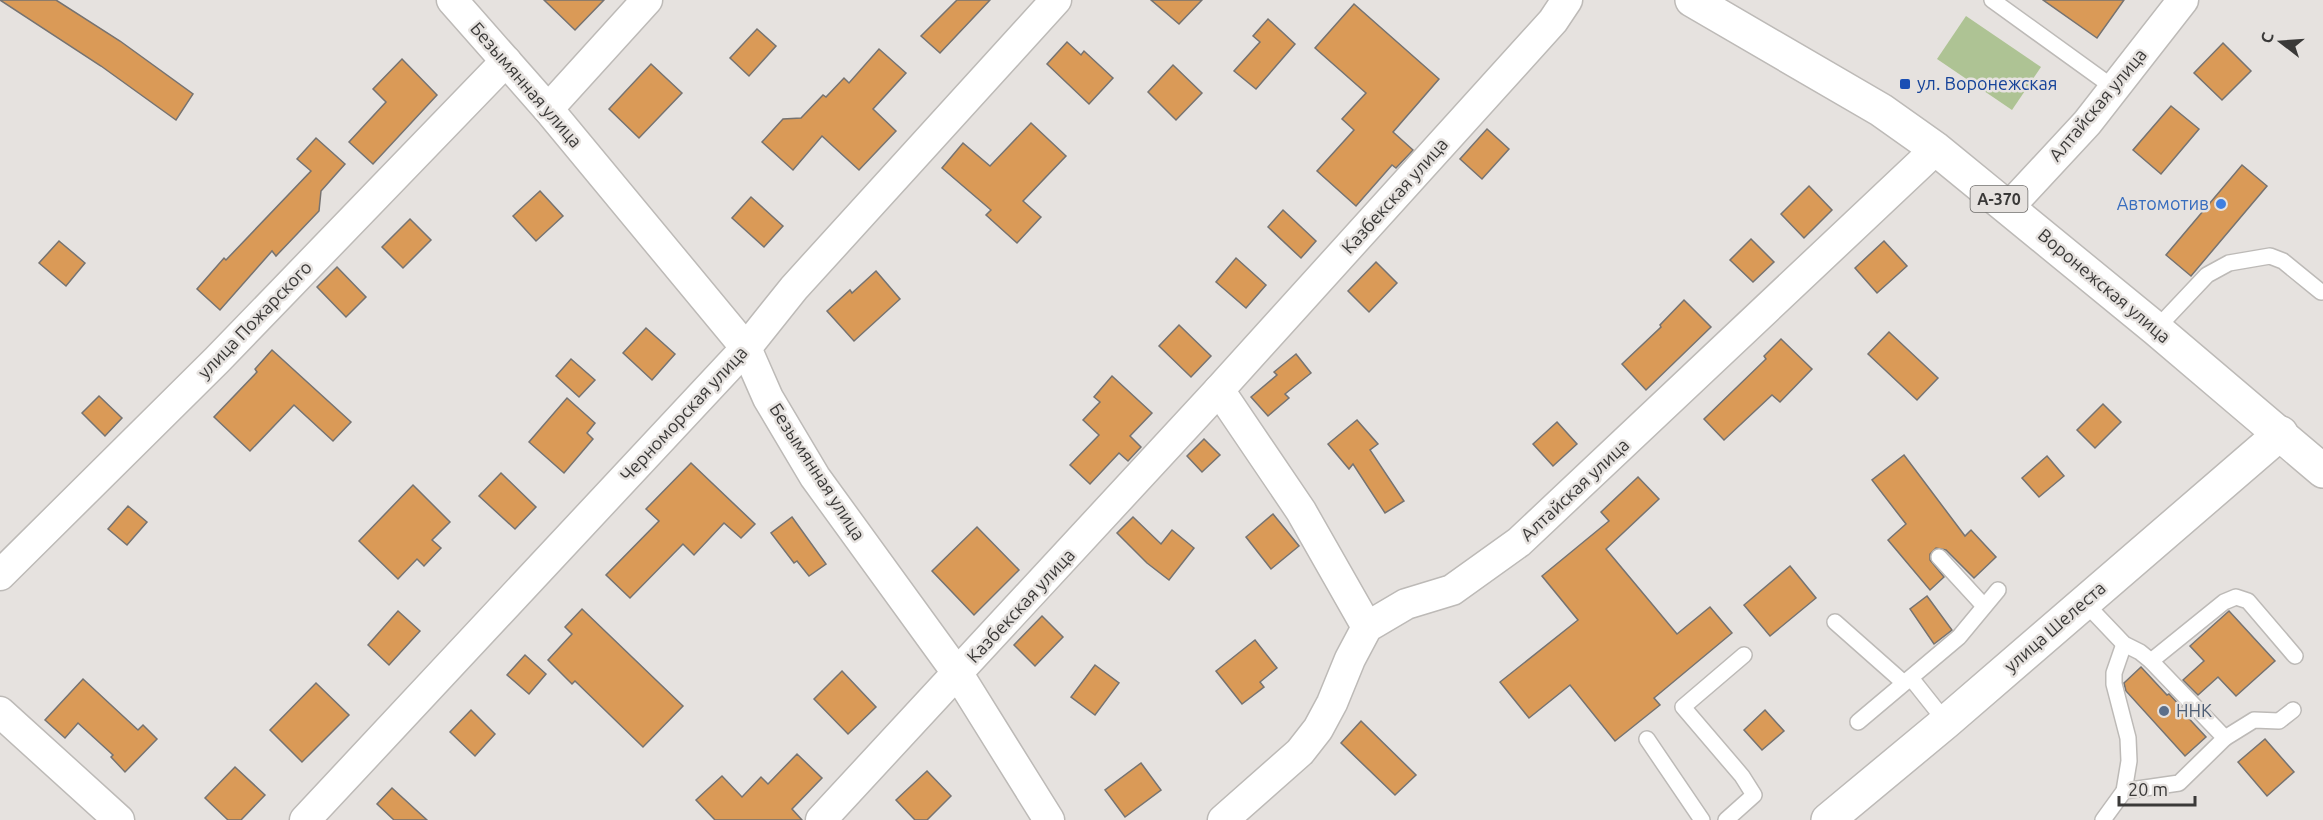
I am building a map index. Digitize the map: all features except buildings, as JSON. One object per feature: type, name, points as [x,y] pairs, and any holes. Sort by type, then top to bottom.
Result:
[{"type":"main road","name":"Воронежская улица","points":[[1692,0],[1881,110],[1936,149],[2281,433],[2323,471]]},
{"type":"main road","name":"улица Шелеста","points":[[1828,820],[1946,722],[2281,433]]},
{"type":"main road","points":[[1863,820],[1878,779]]},
{"type":"street","name":"Безымянная улица","points":[[452,0],[548,109],[746,348],[768,398],[815,477],[958,674],[1049,820]]},
{"type":"street","points":[[548,109],[647,0]]},
{"type":"street","name":"Черноморская улица","points":[[304,820],[746,348],[794,288],[1056,0]]},
{"type":"street","name":"Казбекская улица","points":[[821,820],[1220,390],[1553,21],[1567,0]]},
{"type":"street","name":"Алтайская улица","points":[[2009,207],[2086,123],[2183,0]]},
{"type":"street","name":"улица Пожарского","points":[[0,575],[217,360],[506,62]]},
{"type":"street","name":"Алтайская улица","points":[[1223,820],[1300,752],[1318,729],[1332,703],[1350,659],[1368,627],[1406,604],[1452,590],[1520,542],[1936,149]]},
{"type":"street","points":[[1220,390],[1301,511],[1368,627]]},
{"type":"street","points":[[0,712],[119,820]]},
{"type":"lane","points":[[1992,0],[2114,87]]},
{"type":"lane","points":[[2156,329],[2207,276],[2229,263],[2270,256],[2283,261],[2321,292]]},
{"type":"lane","points":[[1940,557],[1984,606]]},
{"type":"lane","points":[[1858,722],[1959,637],[1998,590]]},
{"type":"lane","points":[[2151,661],[2224,602],[2236,597],[2248,601],[2295,656]]},
{"type":"lane","points":[[2084,602],[2124,644],[2151,661],[2225,738]]},
{"type":"lane","points":[[1835,622],[1908,680],[1946,722]]},
{"type":"lane","points":[[2103,820],[2124,791],[2129,761],[2128,738],[2114,684],[2114,673],[2124,644]]},
{"type":"lane","points":[[1726,820],[1754,795],[1742,776],[1683,707],[1744,655]]},
{"type":"lane","points":[[2124,791],[2179,783],[2225,738],[2254,720],[2278,721],[2293,710]]},
{"type":"lane","points":[[1647,739],[1702,820]]},
{"type":"green space","points":[[1966,16],[2041,67],[2012,110],[1937,59]]},
{"type":"place","name":"ул. Воронежская","points":[[1905,84]]},
{"type":"place","name":"Автомотив","points":[[2221,204]]},
{"type":"place","name":"ННК","points":[[2164,711]]}]
